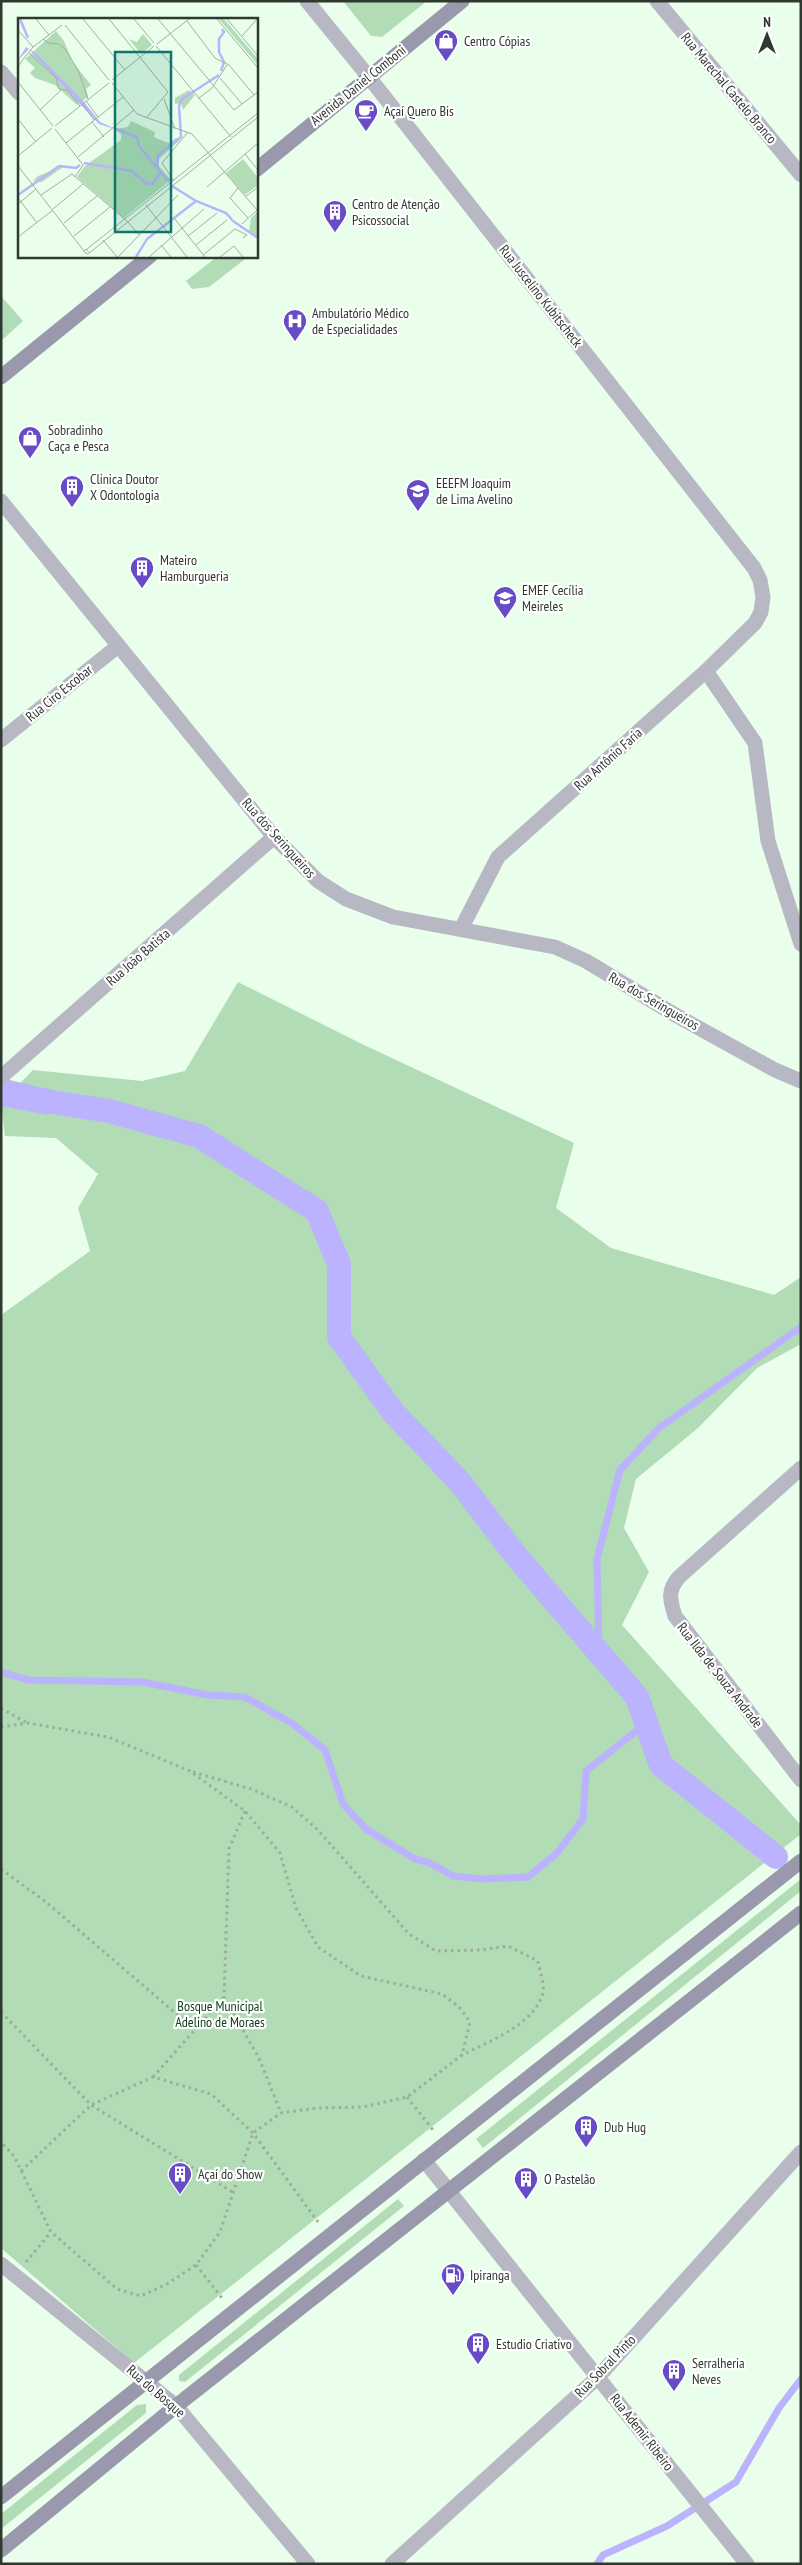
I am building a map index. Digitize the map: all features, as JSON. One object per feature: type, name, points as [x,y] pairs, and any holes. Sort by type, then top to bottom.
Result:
[{"type":"street","name":"Rua Juscelino Kubitscheck","points":[[307,1],[754,568],[760,580],[763,597]]},
{"type":"street","name":"Avenida Daniel Comboni","points":[[258,168],[368,76],[462,1]]},
{"type":"street","name":"Rua Marechal Castelo Branco","points":[[656,1],[801,175]]},
{"type":"street","points":[[1,72],[18,93]]},
{"type":"street","points":[[1,377],[148,258]]},
{"type":"street","name":"Rua dos Seringueiros","points":[[1,502],[274,837],[318,881],[346,899],[393,917],[555,947],[586,961],[776,1070],[801,1081]]},
{"type":"street","name":"Rua Antônio Faria","points":[[461,929],[498,857],[706,671],[755,623],[761,612],[763,597]]},
{"type":"street","name":"Rua Ciro Escobar","points":[[1,740],[118,646]]},
{"type":"street","points":[[706,671],[755,742],[768,841],[801,944]]},
{"type":"street","name":"Rua João Batista","points":[[2,1076],[274,837]]},
{"type":"street","name":"Rua Ilda de Souza Andrade","points":[[801,1468],[679,1577],[671,1586],[669,1599],[675,1616],[801,1780]]},
{"type":"street","points":[[1,2497],[801,1861]]},
{"type":"street","points":[[1,2550],[176,2406],[801,1913]]},
{"type":"street","name":"Rua Sobral Pinto","points":[[392,2564],[598,2377],[801,2152]]},
{"type":"street","name":"Rua Ademir Ribeiro","points":[[424,2160],[747,2564]]},
{"type":"street","name":"Rua do Bosque","points":[[1,2264],[176,2406],[308,2564]]},
{"type":"path","points":[[1,1708],[28,1723],[108,1738],[190,1771],[251,1789],[292,1807],[318,1830],[409,1934],[436,1951],[480,1950],[508,1946],[538,1961],[543,1991],[532,2014],[462,2055],[407,2097],[363,2107],[316,2108],[281,2112],[254,2133],[220,2232],[196,2265],[166,2284],[141,2296],[117,2289],[51,2232],[14,2156],[1,2142]]},
{"type":"path","points":[[1,1727],[28,1723]]},
{"type":"path","points":[[190,1771],[244,1811],[280,1852],[296,1908],[318,1947],[360,1976],[442,1994],[459,2006],[470,2022],[462,2055]]},
{"type":"path","points":[[244,1811],[229,1849],[224,1997],[259,2058],[281,2112]]},
{"type":"path","points":[[1,1869],[46,1902],[195,2030]]},
{"type":"path","points":[[21,2171],[91,2105],[154,2077],[224,1997]]},
{"type":"path","points":[[1,2012],[91,2105],[234,2193]]},
{"type":"path","points":[[154,2077],[211,2094],[254,2133],[328,2236]]},
{"type":"path","points":[[407,2097],[445,2144]]},
{"type":"path","points":[[15,2275],[51,2232]]},
{"type":"path","points":[[196,2265],[234,2312]]},
{"type":"green space","points":[[343,1],[427,1],[382,37],[371,36]]},
{"type":"green space","points":[[215,258],[246,258],[209,287],[192,289],[186,281]]},
{"type":"green space","points":[[1,296],[23,321],[1,341]]},
{"type":"green space","name":"Bosque Municipal Adelino de Moraes","points":[[238,982],[364,1045],[574,1143],[556,1208],[611,1248],[774,1295],[801,1277],[801,1344],[757,1368],[698,1428],[636,1479],[624,1528],[649,1572],[622,1625],[801,1825],[801,1834],[134,2363],[1,2248],[1,1315],[90,1251],[78,1208],[98,1174],[56,1138],[5,1136],[1,1103],[33,1070],[142,1081],[185,1071]]},
{"type":"green space","points":[[801,1879],[801,1891],[483,2148],[476,2139]]},
{"type":"green space","points":[[398,2199],[404,2206],[185,2382],[179,2381],[179,2375]]},
{"type":"green space","points":[[146,2404],[146,2413],[1,2529],[1,2514],[137,2405]]},
{"type":"shaded area","points":[[1,1078],[52,1090],[48,1115],[1,1106]]},
{"type":"waterway","points":[[1,1094],[109,1111],[199,1136],[317,1211],[339,1264],[339,1337],[393,1412],[459,1481],[517,1557],[637,1697],[661,1765],[776,1857]]},
{"type":"waterway","points":[[599,1655],[597,1559],[620,1470],[659,1428],[801,1327]]},
{"type":"waterway","points":[[1,1672],[28,1680],[142,1682],[208,1695],[245,1697],[293,1724],[325,1750],[343,1804],[366,1829],[415,1859],[430,1863],[453,1876],[483,1879],[528,1877],[557,1853],[583,1819],[586,1771],[636,1731],[649,1733]]},
{"type":"waterway","points":[[597,2564],[603,2555],[667,2526],[736,2482],[779,2408],[801,2379]]},
{"type":"place","name":"Centro Cópias","points":[[446,62]]},
{"type":"place","name":"Açaí Quero Bis","points":[[366,132]]},
{"type":"place","name":"Centro de Atenção Psicossocial","points":[[335,233]]},
{"type":"place","name":"Ambulatório Médico de Especialidades","points":[[295,342]]},
{"type":"place","name":"Sobradinho Caça e Pesca","points":[[30,459]]},
{"type":"place","name":"Clinica Doutor X Odontologia","points":[[72,508]]},
{"type":"place","name":"EEEFM Joaquim de Lima Avelino","points":[[418,512]]},
{"type":"place","name":"Mateiro Hamburgueria","points":[[142,589]]},
{"type":"place","name":"EMEF Cecília Meireles","points":[[505,619]]},
{"type":"place","name":"Dub Hug","points":[[586,2148]]},
{"type":"place","name":"Açaí do Show","points":[[180,2195]]},
{"type":"place","name":"O Pastelão","points":[[526,2200]]},
{"type":"place","name":"Ipiranga","points":[[453,2296]]},
{"type":"place","name":"Estudio Criativo","points":[[478,2365]]},
{"type":"place","name":"Serralheria Neves","points":[[674,2392]]}]
